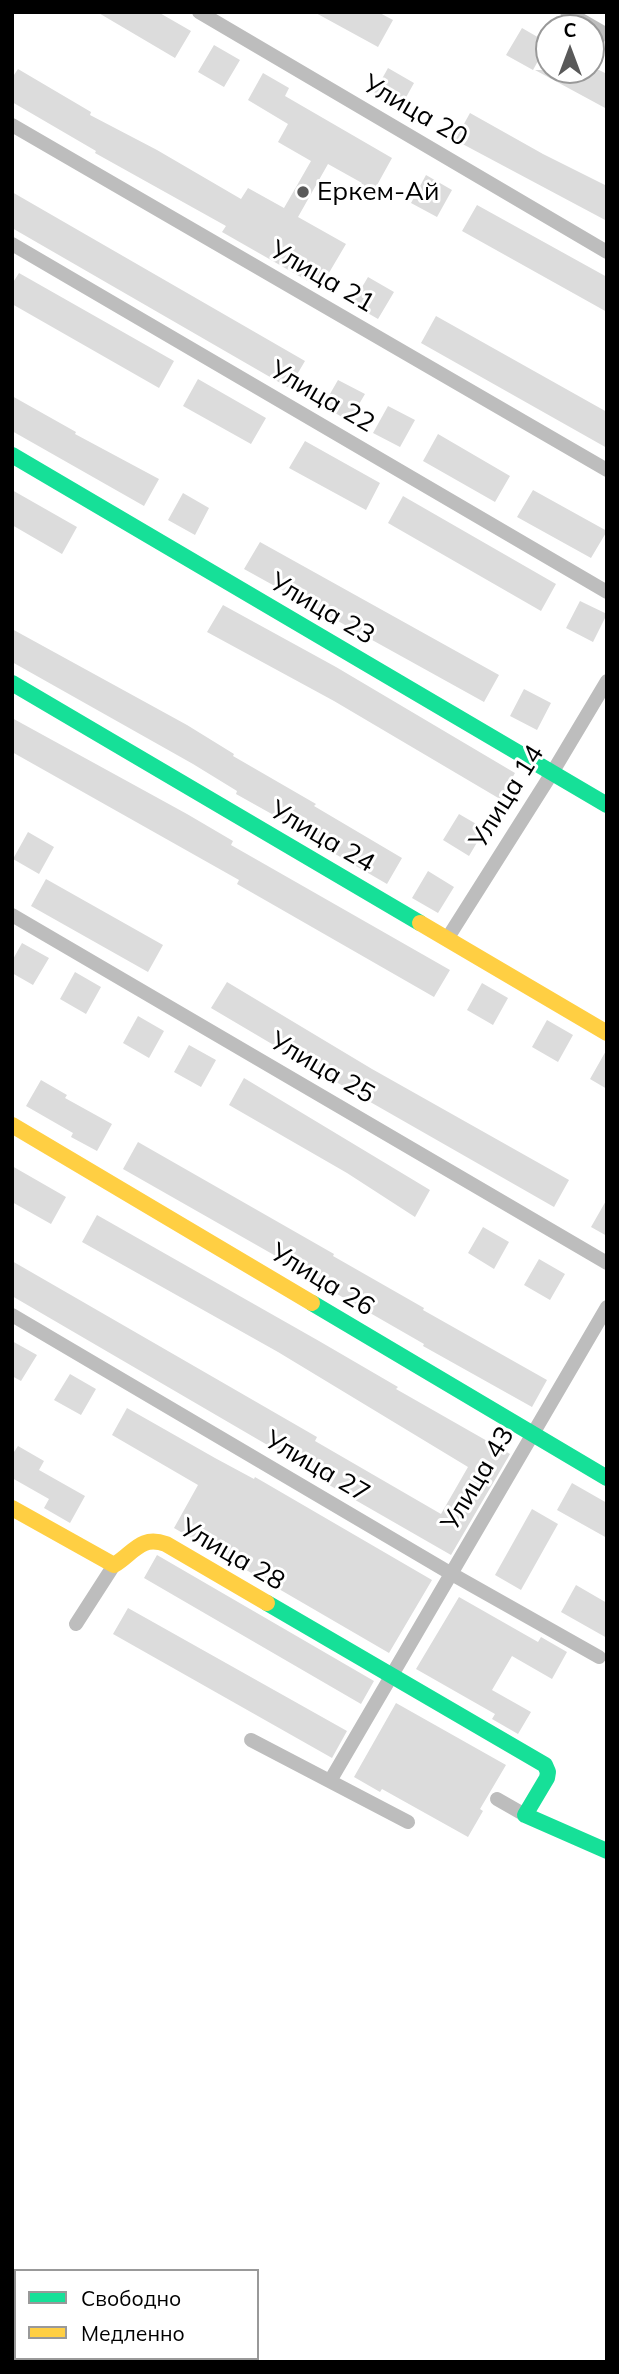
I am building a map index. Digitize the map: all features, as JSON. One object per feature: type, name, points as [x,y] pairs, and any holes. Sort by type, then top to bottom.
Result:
[{"type":"street","name":"Улица 20","points":[[199,12],[607,252]]},
{"type":"street","points":[[567,12],[607,35]]},
{"type":"street","name":"Улица 21","points":[[12,125],[607,470]]},
{"type":"street","name":"Улица 22","points":[[12,244],[607,592]]},
{"type":"street","name":"Улица 23","points":[[12,455],[607,806]]},
{"type":"street","name":"Улица 14","points":[[447,939],[552,774],[607,681]]},
{"type":"street","name":"Улица 24","points":[[12,683],[607,1033]]},
{"type":"street","name":"Улица 25","points":[[12,915],[607,1263]]},
{"type":"street","name":"Улица 26","points":[[12,1125],[607,1478]]},
{"type":"street","name":"Улица 43","points":[[330,1781],[607,1307]]},
{"type":"street","name":"Улица 27","points":[[12,1315],[450,1573],[600,1657]]},
{"type":"street","points":[[12,1508],[114,1565],[75,1624]]},
{"type":"street","name":"Улица 28","points":[[114,1565],[146,1540],[156,1540],[391,1676]]},
{"type":"street","points":[[391,1676],[545,1765],[547,1779],[525,1815]]},
{"type":"street","points":[[251,1740],[408,1822]]},
{"type":"street","points":[[497,1799],[525,1815],[607,1851]]},
{"type":"building","points":[[97,12],[158,12],[191,31],[175,58]]},
{"type":"building","points":[[314,12],[378,12],[393,20],[378,47]]},
{"type":"building","points":[[522,28],[535,36],[533,70],[506,55]]},
{"type":"building","points":[[214,45],[240,60],[224,87],[198,72]]},
{"type":"building","points":[[388,68],[414,83],[399,110],[373,95]]},
{"type":"building","points":[[18,69],[91,112],[90,115],[241,199],[248,188],[284,208],[311,161],[278,142],[288,124],[248,100],[263,73],[289,88],[285,96],[392,158],[371,196],[358,189],[362,183],[328,164],[298,217],[346,244],[320,288],[222,232],[226,226],[95,153],[96,151],[12,102],[12,78]]},
{"type":"building","points":[[605,73],[607,74],[607,109],[561,84],[605,84]]},
{"type":"building","points":[[470,113],[607,186],[607,221],[455,140]]},
{"type":"building","points":[[426,175],[452,190],[437,217],[411,203]]},
{"type":"building","points":[[12,192],[305,361],[289,388],[12,228]]},
{"type":"building","points":[[477,205],[607,277],[607,312],[462,231]]},
{"type":"building","points":[[19,273],[174,361],[159,388],[12,304],[12,284]]},
{"type":"building","points":[[368,277],[394,292],[378,319],[352,304]]},
{"type":"building","points":[[436,316],[607,412],[607,448],[421,343]]},
{"type":"building","points":[[198,379],[266,418],[251,444],[183,406]]},
{"type":"building","points":[[338,380],[365,394],[349,421],[323,406]]},
{"type":"building","points":[[12,396],[76,432],[75,434],[159,479],[144,506],[12,431]]},
{"type":"building","points":[[388,406],[415,420],[400,447],[373,433]]},
{"type":"building","points":[[438,434],[510,476],[495,502],[423,461]]},
{"type":"building","points":[[305,441],[380,483],[366,510],[289,468]]},
{"type":"building","points":[[12,490],[77,527],[62,554],[12,525]]},
{"type":"building","points":[[533,490],[607,531],[591,558],[517,517]]},
{"type":"building","points":[[183,493],[209,508],[195,535],[168,520]]},
{"type":"building","points":[[403,496],[556,584],[541,611],[388,523]]},
{"type":"building","points":[[260,542],[499,675],[484,702],[244,569]]},
{"type":"building","points":[[580,601],[607,614],[593,642],[566,628]]},
{"type":"building","points":[[223,605],[336,667],[515,773],[500,799],[334,701],[207,632]]},
{"type":"building","points":[[12,629],[187,725],[234,754],[233,756],[402,858],[387,884],[318,844],[320,841],[236,794],[237,791],[193,764],[12,662]]},
{"type":"building","points":[[524,689],[551,703],[537,730],[510,716]]},
{"type":"building","points":[[12,718],[187,814],[233,841],[231,845],[450,970],[434,997],[237,884],[239,880],[12,752]]},
{"type":"building","points":[[459,814],[485,829],[469,856],[443,840]]},
{"type":"building","points":[[28,832],[54,847],[39,874],[13,859]]},
{"type":"building","points":[[428,871],[454,887],[438,913],[412,898]]},
{"type":"building","points":[[46,879],[163,945],[148,972],[31,906]]},
{"type":"building","points":[[22,943],[49,958],[33,985],[12,973],[12,961]]},
{"type":"building","points":[[75,972],[101,987],[86,1014],[60,999]]},
{"type":"building","points":[[227,982],[372,1069],[569,1180],[554,1207],[211,1008]]},
{"type":"building","points":[[482,983],[508,998],[493,1025],[467,1010]]},
{"type":"building","points":[[138,1016],[164,1031],[149,1058],[123,1043]]},
{"type":"building","points":[[547,1020],[573,1035],[558,1062],[532,1047]]},
{"type":"building","points":[[189,1045],[216,1060],[201,1087],[174,1072]]},
{"type":"building","points":[[607,1049],[607,1089],[590,1079]]},
{"type":"building","points":[[244,1078],[430,1190],[415,1217],[347,1173],[229,1105]]},
{"type":"building","points":[[41,1080],[67,1095],[65,1098],[112,1124],[97,1151],[71,1137],[73,1133],[26,1106]]},
{"type":"building","points":[[138,1142],[547,1380],[532,1407],[423,1346],[424,1344],[337,1294],[339,1292],[123,1169]]},
{"type":"building","points":[[12,1166],[66,1197],[51,1224],[12,1202]]},
{"type":"building","points":[[607,1199],[607,1236],[591,1227]]},
{"type":"building","points":[[97,1215],[319,1341],[398,1387],[396,1389],[510,1454],[451,1555],[12,1296],[12,1261],[317,1437],[315,1441],[441,1514],[468,1467],[278,1352],[82,1242]]},
{"type":"building","points":[[483,1227],[509,1242],[494,1269],[468,1253]]},
{"type":"building","points":[[539,1259],[565,1274],[550,1300],[524,1285]]},
{"type":"building","points":[[12,1341],[37,1355],[21,1381],[12,1376]]},
{"type":"building","points":[[70,1374],[96,1389],[81,1415],[54,1400]]},
{"type":"building","points":[[127,1408],[215,1458],[254,1479],[255,1477],[432,1580],[389,1653],[174,1528],[198,1485],[112,1435]]},
{"type":"building","points":[[18,1446],[44,1461],[39,1470],[85,1496],[70,1523],[44,1508],[49,1499],[12,1478],[12,1455]]},
{"type":"building","points":[[572,1483],[607,1503],[607,1538],[557,1510]]},
{"type":"building","points":[[532,1509],[558,1524],[521,1590],[495,1575]]},
{"type":"building","points":[[157,1555],[374,1681],[361,1704],[144,1578]]},
{"type":"building","points":[[576,1585],[607,1603],[607,1638],[561,1612]]},
{"type":"building","points":[[459,1597],[538,1642],[541,1637],[567,1652],[552,1679],[512,1656],[492,1690],[531,1712],[518,1734],[492,1719],[495,1714],[416,1669]]},
{"type":"building","points":[[128,1608],[347,1731],[332,1758],[113,1634]]},
{"type":"building","points":[[396,1703],[506,1765],[480,1809],[483,1811],[468,1837],[382,1789],[380,1792],[354,1777]]},
{"type":"traffic: fast","points":[[12,455],[607,805]]},
{"type":"traffic: fast","points":[[12,683],[420,923]]},
{"type":"traffic: fast","points":[[312,1303],[607,1478]]},
{"type":"traffic: fast","points":[[267,1603],[545,1765],[547,1778],[525,1815],[607,1851]]},
{"type":"traffic: slow","points":[[420,923],[607,1033]]},
{"type":"traffic: slow","points":[[12,1125],[312,1303]]},
{"type":"traffic: slow","points":[[12,1508],[114,1565],[143,1544],[166,1544],[267,1603]]},
{"type":"place","name":"Еркем-Ай","points":[[303,192]]}]
